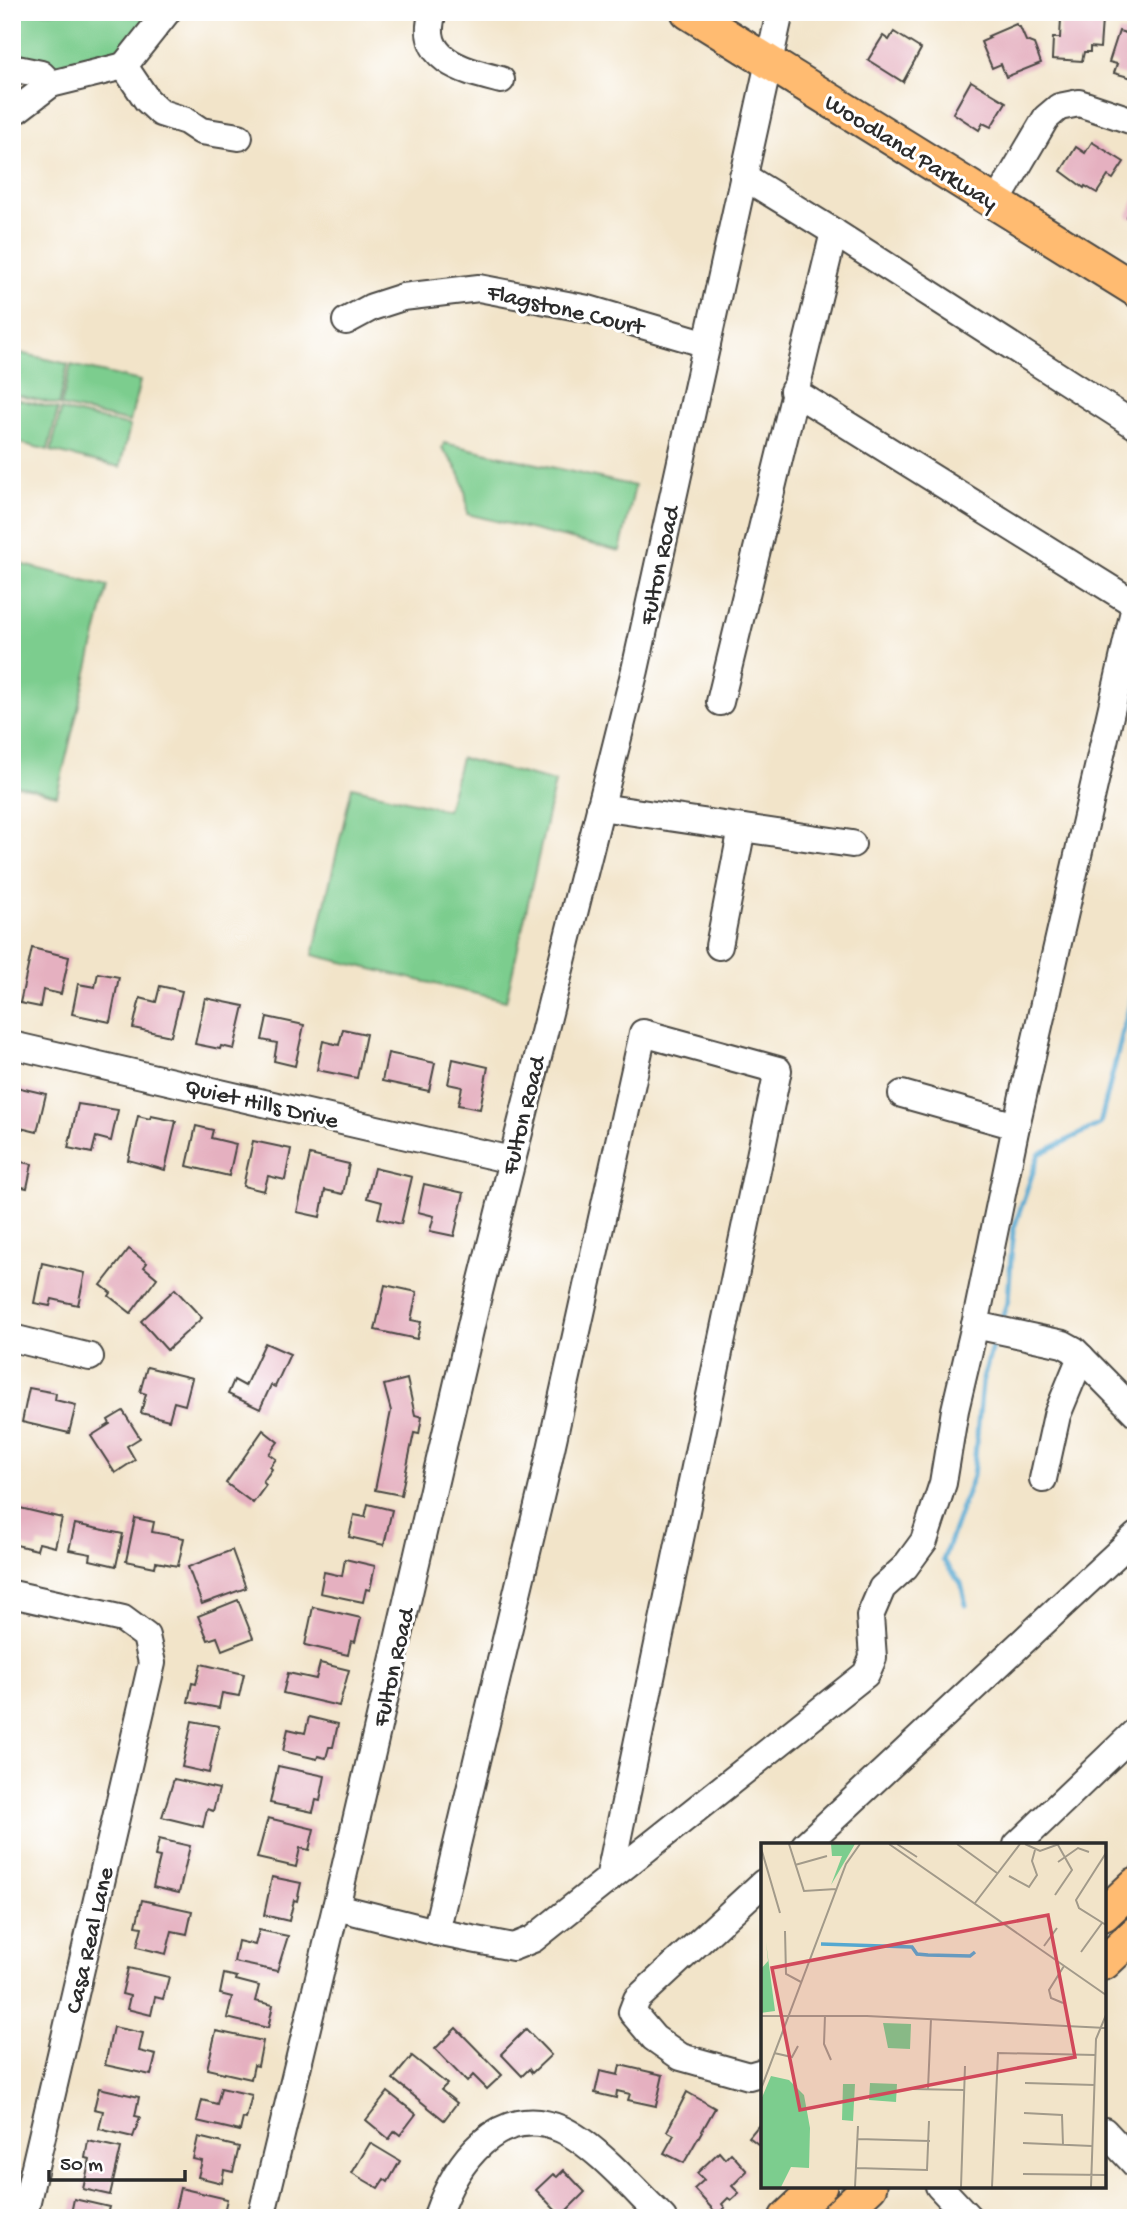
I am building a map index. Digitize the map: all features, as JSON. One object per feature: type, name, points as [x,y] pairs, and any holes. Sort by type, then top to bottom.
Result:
[{"type":"main road","name":"Woodland Parkway","points":[[688,12],[1136,289]]},
{"type":"main road","points":[[1106,1912],[1136,1884]]},
{"type":"main road","points":[[1106,1961],[1136,1933]]},
{"type":"main road","points":[[786,2218],[818,2188]]},
{"type":"main road","points":[[836,2218],[868,2188]]},
{"type":"street","points":[[12,111],[51,83],[124,66],[167,12]]},
{"type":"street","points":[[433,12],[430,22],[432,42],[443,58],[461,70],[501,80]]},
{"type":"street","name":"Fulton Road","points":[[261,2218],[511,1160],[635,670],[780,12]]},
{"type":"street","points":[[124,66],[148,100],[161,113],[186,121],[201,131],[239,137]]},
{"type":"street","points":[[12,68],[41,74],[51,83]]},
{"type":"street","points":[[996,204],[1046,118],[1059,107],[1079,103],[1136,122]]},
{"type":"street","points":[[743,176],[1136,426]]},
{"type":"street","points":[[720,702],[793,391],[834,232]]},
{"type":"street","name":"Flagstone Court","points":[[346,321],[372,307],[404,297],[479,288],[588,309],[707,344]]},
{"type":"street","points":[[336,1907],[436,1932],[513,1947],[533,1939],[866,1674],[873,1658],[870,1616],[882,1588],[905,1567],[923,1541],[943,1483],[955,1410],[991,1328],[1016,1126],[1136,603],[793,391]]},
{"type":"street","points":[[600,807],[852,844]]},
{"type":"street","points":[[719,946],[742,828]]},
{"type":"street","points":[[436,1932],[543,1485],[643,1033],[778,1070],[609,1879]]},
{"type":"street","name":"Quiet Hills Drive","points":[[12,1045],[511,1160]]},
{"type":"street","points":[[902,1094],[1016,1126]]},
{"type":"street","points":[[991,1328],[1063,1344],[1081,1357],[1136,1413]]},
{"type":"street","points":[[12,1338],[90,1357]]},
{"type":"street","points":[[1043,1479],[1058,1415],[1081,1357]]},
{"type":"street","points":[[807,1843],[1136,1536]]},
{"type":"street","name":"Casa Real Lane","points":[[12,1594],[123,1619],[146,1636],[152,1663],[23,2218]]},
{"type":"street","points":[[1019,1843],[1136,1731]]},
{"type":"street","points":[[761,1885],[637,1999],[632,2012],[654,2038],[681,2057],[749,2076],[761,2073]]},
{"type":"street","points":[[437,2216],[446,2190],[466,2158],[495,2132],[524,2122],[560,2129],[588,2146],[663,2218]]},
{"type":"street","points":[[1106,2133],[1136,2165]]},
{"type":"street","points":[[941,2188],[970,2218]]},
{"type":"green space","points":[[12,12],[159,12],[124,47],[110,56],[96,64],[65,70],[12,55]]},
{"type":"green space","points":[[12,351],[68,364],[59,405],[12,394]]},
{"type":"green space","points":[[71,365],[140,381],[130,422],[61,406]]},
{"type":"green space","points":[[12,398],[58,409],[48,450],[12,441]]},
{"type":"green space","points":[[61,410],[130,426],[120,467],[51,451]]},
{"type":"green space","points":[[444,443],[635,486],[620,551],[467,514],[462,479],[442,449]]},
{"type":"green space","points":[[12,562],[108,586],[57,795],[12,784]]},
{"type":"green space","points":[[461,758],[555,782],[506,1001],[313,955],[352,787],[447,810]]},
{"type":"building","points":[[1075,16],[1102,20],[1100,48],[1090,47],[1090,52],[1084,52],[1082,61],[1052,59],[1053,38],[1060,38],[1061,18],[1075,19]]},
{"type":"building","points":[[1016,24],[1026,41],[1034,44],[1041,63],[1006,77],[1001,64],[992,68],[981,42],[990,38],[988,36]]},
{"type":"building","points":[[1119,31],[1136,36],[1136,79],[1114,73],[1117,64],[1109,62]]},
{"type":"building","points":[[894,32],[921,49],[903,82],[868,60],[883,36],[889,40]]},
{"type":"building","points":[[971,81],[1006,102],[991,127],[983,123],[979,130],[953,113]]},
{"type":"building","points":[[1092,142],[1124,162],[1113,179],[1108,176],[1097,193],[1085,186],[1084,188],[1061,171],[1076,147],[1085,153]]},
{"type":"building","points":[[1136,193],[1136,220],[1127,217]]},
{"type":"building","points":[[32,948],[69,957],[61,994],[43,990],[40,1007],[20,1003]]},
{"type":"building","points":[[98,973],[119,977],[110,1022],[72,1014],[78,984],[95,987]]},
{"type":"building","points":[[160,986],[182,991],[171,1036],[133,1028],[140,998],[156,1002]]},
{"type":"building","points":[[205,998],[244,1006],[234,1049],[195,1044]]},
{"type":"building","points":[[267,1017],[304,1025],[295,1066],[274,1061],[277,1043],[262,1040]]},
{"type":"building","points":[[343,1029],[366,1034],[357,1078],[317,1070],[323,1041],[339,1045]]},
{"type":"building","points":[[388,1053],[435,1063],[429,1091],[382,1081]]},
{"type":"building","points":[[453,1059],[488,1067],[480,1109],[458,1105],[462,1087],[448,1084]]},
{"type":"building","points":[[12,1086],[46,1094],[37,1132],[12,1126]]},
{"type":"building","points":[[78,1104],[118,1110],[111,1141],[96,1137],[92,1153],[68,1148]]},
{"type":"building","points":[[138,1116],[176,1121],[165,1170],[128,1160]]},
{"type":"building","points":[[196,1126],[213,1130],[211,1138],[236,1144],[229,1176],[187,1166]]},
{"type":"building","points":[[253,1141],[291,1149],[285,1180],[268,1176],[264,1191],[243,1186]]},
{"type":"building","points":[[310,1155],[349,1164],[343,1194],[325,1190],[320,1217],[297,1212]]},
{"type":"building","points":[[12,1160],[32,1164],[27,1188],[12,1185]]},
{"type":"building","points":[[374,1168],[412,1177],[401,1224],[378,1218],[382,1202],[367,1198]]},
{"type":"building","points":[[424,1184],[464,1193],[454,1236],[430,1231],[434,1216],[418,1212]]},
{"type":"building","points":[[129,1249],[147,1263],[144,1267],[157,1278],[131,1313],[109,1296],[111,1293],[101,1285]]},
{"type":"building","points":[[42,1263],[85,1273],[78,1305],[52,1299],[50,1306],[34,1303]]},
{"type":"building","points":[[385,1285],[417,1292],[411,1320],[421,1322],[417,1339],[375,1330]]},
{"type":"building","points":[[175,1289],[202,1318],[167,1350],[141,1321]]},
{"type":"building","points":[[265,1343],[290,1354],[275,1387],[271,1385],[260,1409],[228,1394],[234,1380],[245,1386]]},
{"type":"building","points":[[147,1367],[192,1378],[185,1405],[174,1402],[169,1420],[141,1413],[146,1394],[140,1392]]},
{"type":"building","points":[[407,1379],[415,1415],[422,1417],[419,1434],[414,1433],[401,1495],[375,1490],[391,1411],[384,1385]]},
{"type":"building","points":[[29,1388],[56,1393],[55,1400],[76,1405],[69,1433],[22,1422]]},
{"type":"building","points":[[123,1411],[140,1438],[127,1446],[135,1460],[115,1473],[91,1436],[110,1424],[108,1420]]},
{"type":"building","points":[[263,1430],[278,1442],[269,1454],[276,1459],[263,1482],[266,1485],[253,1503],[226,1483]]},
{"type":"building","points":[[368,1504],[392,1510],[384,1545],[349,1537],[354,1515],[365,1517]]},
{"type":"building","points":[[20,1508],[62,1518],[55,1547],[39,1543],[37,1550],[12,1544]]},
{"type":"building","points":[[135,1518],[154,1522],[152,1532],[184,1538],[178,1566],[156,1562],[155,1567],[126,1561]]},
{"type":"building","points":[[75,1524],[123,1534],[116,1566],[90,1560],[91,1554],[69,1550]]},
{"type":"building","points":[[232,1550],[246,1588],[202,1604],[188,1567]]},
{"type":"building","points":[[345,1559],[375,1566],[370,1590],[366,1589],[363,1602],[320,1593],[324,1572],[342,1576]]},
{"type":"building","points":[[238,1600],[253,1638],[222,1650],[217,1637],[208,1640],[198,1616]]},
{"type":"building","points":[[313,1607],[361,1618],[355,1642],[351,1641],[348,1655],[305,1645]]},
{"type":"building","points":[[320,1663],[349,1670],[339,1706],[283,1693],[288,1673],[316,1679]]},
{"type":"building","points":[[201,1664],[244,1674],[239,1696],[222,1693],[219,1708],[188,1702],[192,1683],[196,1684]]},
{"type":"building","points":[[309,1717],[338,1724],[333,1747],[329,1747],[326,1758],[318,1756],[317,1759],[283,1751],[288,1729],[305,1733]]},
{"type":"building","points":[[192,1721],[219,1726],[209,1773],[182,1767]]},
{"type":"building","points":[[278,1766],[325,1776],[320,1801],[316,1800],[313,1812],[270,1803]]},
{"type":"building","points":[[174,1779],[219,1789],[213,1811],[207,1809],[203,1827],[162,1817]]},
{"type":"building","points":[[268,1818],[314,1829],[309,1850],[300,1848],[296,1867],[257,1858]]},
{"type":"building","points":[[159,1839],[190,1846],[179,1893],[153,1887],[160,1857],[155,1856]]},
{"type":"building","points":[[272,1877],[301,1883],[289,1921],[264,1915]]},
{"type":"building","points":[[142,1900],[192,1911],[187,1934],[172,1931],[166,1954],[137,1947],[142,1927],[136,1926]]},
{"type":"building","points":[[259,1930],[288,1936],[277,1971],[234,1962],[238,1941],[255,1945]]},
{"type":"building","points":[[128,1968],[169,1977],[163,1999],[155,1997],[151,2015],[127,2009],[130,1996],[122,1994]]},
{"type":"building","points":[[224,1974],[259,1986],[255,2001],[273,2005],[268,2028],[227,2018],[232,1997],[220,1994]]},
{"type":"building","points":[[113,2027],[143,2033],[139,2051],[156,2055],[151,2075],[105,2065]]},
{"type":"building","points":[[456,2028],[502,2075],[487,2089],[473,2075],[467,2082],[435,2049]]},
{"type":"building","points":[[526,2029],[551,2055],[532,2073],[529,2069],[522,2076],[501,2054]]},
{"type":"building","points":[[216,2031],[263,2041],[258,2066],[254,2065],[251,2079],[207,2069]]},
{"type":"building","points":[[412,2056],[447,2084],[441,2090],[457,2103],[444,2120],[393,2079]]},
{"type":"building","points":[[620,2065],[663,2075],[656,2106],[628,2100],[630,2094],[617,2091],[616,2098],[595,2093],[600,2071],[618,2075]]},
{"type":"building","points":[[99,2088],[139,2097],[135,2116],[140,2117],[133,2137],[99,2129],[103,2111],[94,2109]]},
{"type":"building","points":[[221,2088],[252,2095],[240,2131],[197,2121],[202,2100],[217,2104]]},
{"type":"building","points":[[388,2092],[416,2114],[400,2135],[395,2131],[389,2139],[366,2120]]},
{"type":"building","points":[[687,2092],[715,2108],[684,2163],[664,2153],[674,2135],[667,2131]]},
{"type":"building","points":[[761,2122],[761,2146],[749,2137]]},
{"type":"building","points":[[198,2137],[239,2147],[233,2172],[224,2170],[222,2183],[198,2177],[202,2161],[193,2159]]},
{"type":"building","points":[[88,2141],[121,2148],[110,2195],[83,2189],[90,2159],[85,2158]]},
{"type":"building","points":[[370,2143],[400,2161],[388,2182],[384,2179],[378,2188],[352,2173]]},
{"type":"building","points":[[719,2152],[725,2159],[731,2153],[747,2171],[732,2186],[739,2193],[722,2204],[725,2208],[718,2215],[694,2189],[704,2180],[697,2173]]},
{"type":"building","points":[[564,2170],[585,2192],[561,2216],[536,2190],[553,2174],[557,2177]]},
{"type":"building","points":[[180,2188],[227,2199],[223,2217],[173,2218]]},
{"type":"building","points":[[74,2199],[109,2207],[106,2218],[70,2218]]},
{"type":"waterway","points":[[1000,1323],[1008,1300],[1013,1231],[1039,1154],[1100,1124],[1136,979]]},
{"type":"waterway","points":[[966,1605],[961,1583],[943,1560],[973,1476],[982,1383],[994,1339]]}]
